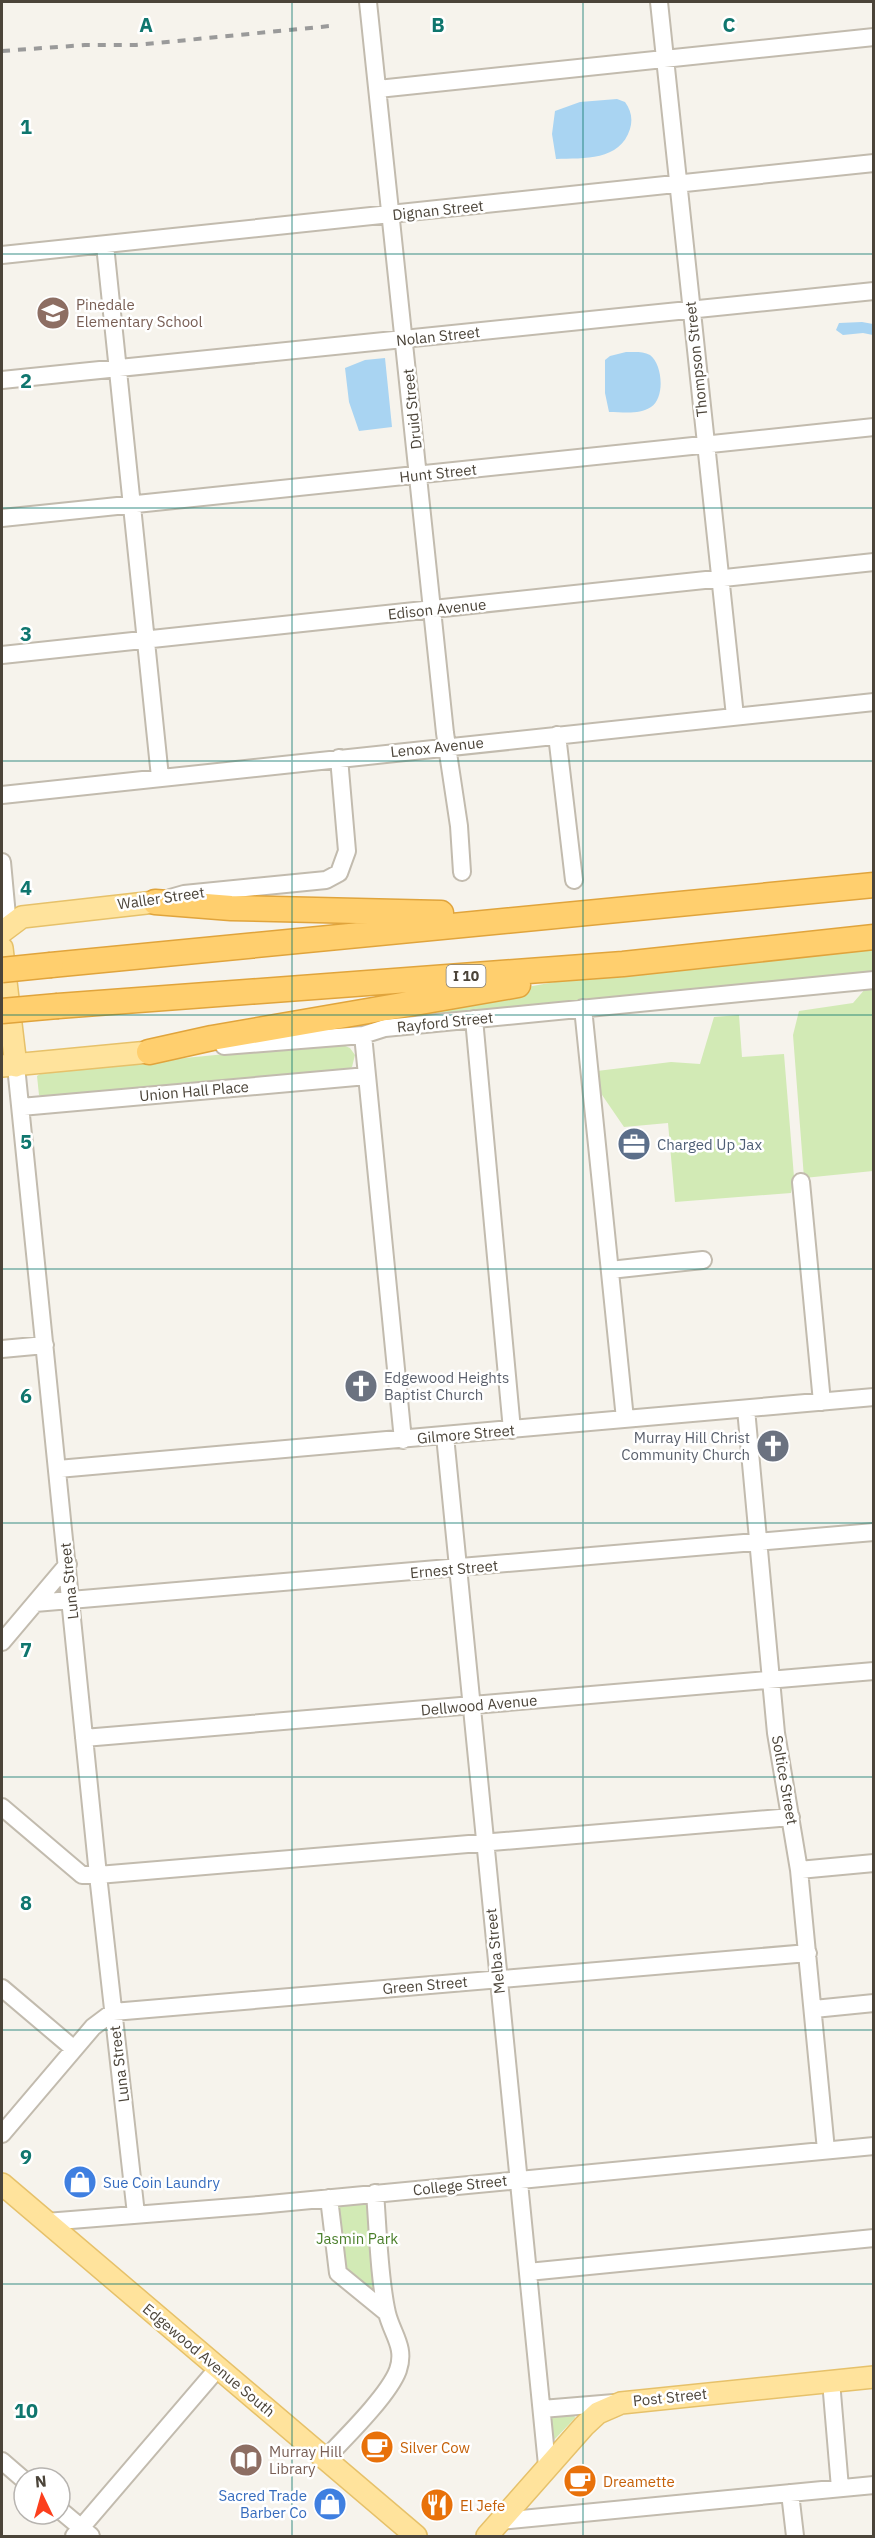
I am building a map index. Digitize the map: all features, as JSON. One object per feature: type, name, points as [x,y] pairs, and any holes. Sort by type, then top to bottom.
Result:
[{"type":"highway","points":[[2,970],[873,885]]},
{"type":"highway","points":[[154,902],[231,908],[470,914],[656,906]]},
{"type":"highway","name":"I 10","points":[[2,1011],[623,964],[873,937]]},
{"type":"highway","points":[[149,1052],[212,1038],[445,1000],[623,964]]},
{"type":"main road","name":"Waller Street","points":[[2,931],[22,917],[154,902]]},
{"type":"main road","name":"Luna Street","points":[[2,948],[9,1066]]},
{"type":"main road","name":"Rayford Street","points":[[9,1066],[149,1052]]},
{"type":"main road","name":"Edgewood Avenue South","points":[[2,2184],[416,2536]]},
{"type":"main road","name":"Post Street","points":[[494,2529],[547,2465],[598,2413],[621,2403],[873,2377]]},
{"type":"street","name":"Druid Street","points":[[368,2],[462,872]]},
{"type":"street","name":"Thompson Street","points":[[659,2],[735,716]]},
{"type":"street","points":[[378,89],[873,38]]},
{"type":"street","name":"Dignan Street","points":[[2,255],[873,164]]},
{"type":"street","points":[[105,245],[144,640],[160,777]]},
{"type":"street","name":"Nolan Street","points":[[2,380],[873,291]]},
{"type":"street","name":"Hunt Street","points":[[2,518],[873,427]]},
{"type":"street","name":"Edison Avenue","points":[[2,655],[873,562]]},
{"type":"street","name":"Lenox Avenue","points":[[2,795],[873,702]]},
{"type":"street","points":[[557,735],[574,879]]},
{"type":"street","name":"Waller Street","points":[[154,902],[184,894],[326,880],[339,873],[347,851],[339,758]]},
{"type":"street","points":[[2,862],[7,916],[2,931]]},
{"type":"street","name":"Rayford Street","points":[[149,1052],[363,1035],[385,1028],[873,980]]},
{"type":"street","points":[[583,1008],[625,1419]]},
{"type":"street","points":[[474,1019],[512,1430]]},
{"type":"street","points":[[363,1035],[403,1440]]},
{"type":"street","name":"Luna Street","points":[[9,1066],[21,1107],[98,1875],[136,2214]]},
{"type":"street","name":"Union Hall Place","points":[[21,1107],[367,1076]]},
{"type":"street","points":[[801,1182],[822,1402]]},
{"type":"street","points":[[610,1270],[703,1260]]},
{"type":"street","points":[[2,1349],[45,1345]]},
{"type":"street","name":"Gilmore Street","points":[[58,1469],[873,1397]]},
{"type":"street","name":"Soltice Street","points":[[746,1409],[776,1733],[800,1870],[826,2150]]},
{"type":"street","name":"Melba Street","points":[[445,1436],[547,2465]]},
{"type":"street","name":"Ernest Street","points":[[34,1603],[873,1532]]},
{"type":"street","points":[[2,1642],[68,1564]]},
{"type":"street","name":"Dellwood Avenue","points":[[84,1738],[873,1671]]},
{"type":"street","points":[[2,1807],[82,1875],[791,1817]]},
{"type":"street","points":[[800,1870],[873,1863]]},
{"type":"street","name":"Green Street","points":[[113,2012],[808,1953]]},
{"type":"street","points":[[2,1988],[74,2049]]},
{"type":"street","points":[[814,2009],[873,2003]]},
{"type":"street","points":[[2,2134],[93,2027],[113,2012]]},
{"type":"street","name":"College Street","points":[[46,2222],[329,2198],[873,2146]]},
{"type":"street","points":[[325,2459],[385,2390],[397,2372],[400,2349],[387,2313],[375,2193]]},
{"type":"street","points":[[329,2198],[338,2273],[387,2313]]},
{"type":"street","points":[[528,2272],[873,2238]]},
{"type":"street","points":[[82,2534],[218,2368]]},
{"type":"street","points":[[831,2381],[840,2488]]},
{"type":"street","points":[[542,2409],[621,2403]]},
{"type":"street","points":[[494,2529],[873,2485]]},
{"type":"street","points":[[790,2493],[795,2536]]},
{"type":"green space","points":[[873,945],[873,972],[357,1030],[296,1029],[637,967]]},
{"type":"green space","points":[[873,987],[873,1171],[804,1178],[793,1035],[799,1011],[853,1003],[866,988]]},
{"type":"green space","points":[[739,1015],[742,1057],[784,1054],[794,1177],[791,1193],[675,1202],[668,1123],[624,1127],[600,1092],[597,1071],[671,1062],[700,1064],[714,1017]]},
{"type":"green space","points":[[338,1043],[350,1048],[355,1055],[352,1067],[345,1071],[46,1098],[39,1095],[37,1076],[43,1072]]},
{"type":"green space","name":"Jasmin Park","points":[[370,2200],[380,2301],[343,2273],[336,2203]]},
{"type":"green space","points":[[556,2413],[574,2414],[575,2418],[554,2440],[550,2437],[549,2417]]},
{"type":"water","points":[[617,99],[625,102],[631,118],[630,129],[618,147],[600,156],[556,159],[552,134],[555,111],[580,102]]},
{"type":"water","points":[[839,323],[873,324],[873,335],[863,333],[843,335],[836,330]]},
{"type":"water","points":[[626,352],[644,353],[650,355],[654,360],[660,373],[659,396],[656,403],[646,410],[609,412],[605,393],[605,360],[610,356]]},
{"type":"water","points":[[385,358],[392,427],[359,431],[349,402],[345,368],[365,360]]},
{"type":"railway","points":[[2,51],[85,45],[136,45],[330,26]]},
{"type":"place","name":"Pinedale Elementary School","points":[[53,313]]},
{"type":"place","name":"Charged Up Jax","points":[[634,1144]]},
{"type":"place","name":"Edgewood Heights Baptist Church","points":[[361,1386]]},
{"type":"place","name":"Murray Hill Christ Community Church","points":[[773,1446]]},
{"type":"place","name":"Sue Coin Laundry","points":[[80,2182]]},
{"type":"place","name":"Silver Cow","points":[[377,2447]]},
{"type":"place","name":"Murray Hill Library","points":[[246,2460]]},
{"type":"place","name":"Dreamette","points":[[580,2481]]},
{"type":"place","name":"Sacred Trade Barber Co","points":[[330,2504]]},
{"type":"place","name":"El Jefe","points":[[437,2505]]}]
